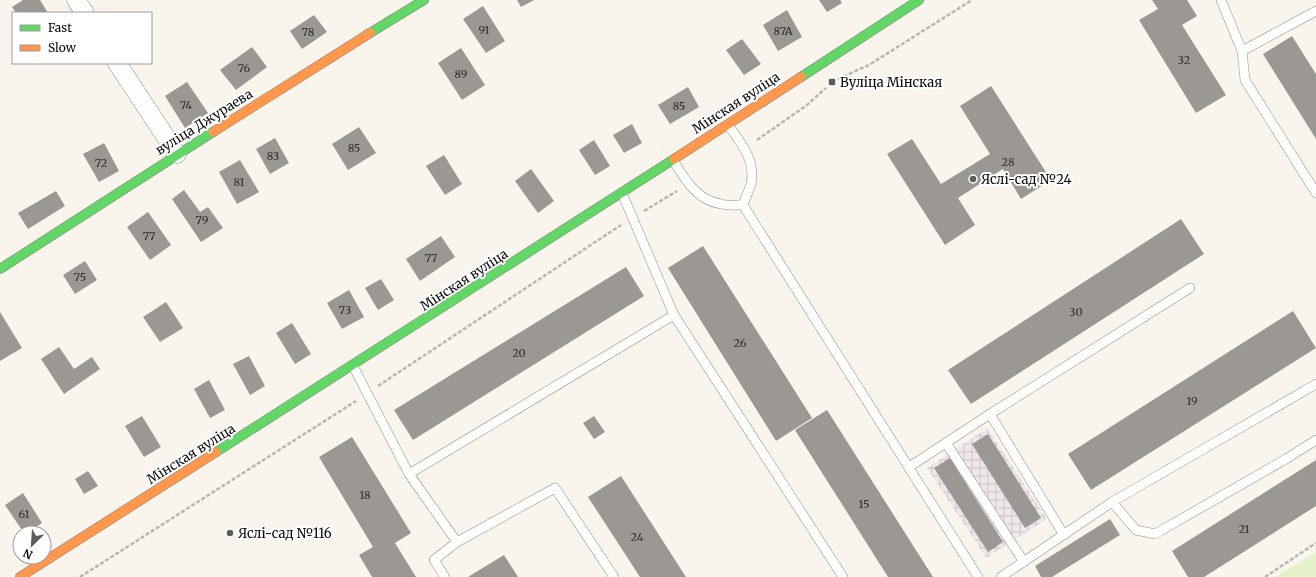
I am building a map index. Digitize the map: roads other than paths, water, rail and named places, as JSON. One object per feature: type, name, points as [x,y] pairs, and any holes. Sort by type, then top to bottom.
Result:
[{"type":"street","points":[[76,0],[84,12]]},
{"type":"street","name":"вуліца Джураева","points":[[0,270],[177,154],[424,0]]},
{"type":"street","name":"Мінская вуліца","points":[[20,577],[353,366],[728,125],[919,0]]},
{"type":"street","points":[[119,64],[177,154]]},
{"type":"lane","points":[[1221,0],[1242,51],[1245,80],[1316,193]]},
{"type":"lane","points":[[1242,51],[1316,11]]},
{"type":"lane","points":[[728,125],[744,149],[752,165],[751,184],[743,205]]},
{"type":"lane","points":[[673,160],[688,184],[701,197],[721,204],[743,205]]},
{"type":"lane","points":[[622,193],[674,315],[843,577]]},
{"type":"lane","points":[[743,205],[978,577]]},
{"type":"lane","points":[[909,467],[1190,288]]},
{"type":"lane","points":[[409,474],[674,315]]},
{"type":"lane","points":[[353,366],[409,474],[457,542]]},
{"type":"lane","points":[[1001,577],[1112,502],[1316,384]]},
{"type":"lane","points":[[990,414],[1064,534]]},
{"type":"lane","points":[[1112,502],[1136,530],[1155,534],[1286,460],[1316,440]]},
{"type":"lane","points":[[946,443],[1024,562]]},
{"type":"lane","points":[[445,577],[434,560],[457,542],[554,488],[614,577]]},
{"type":"place","name":"Вуліца Мінская","points":[[832,82]]},
{"type":"place","name":"Яслі-сад №24","points":[[973,179]]},
{"type":"place","name":"Яслі-сад №116","points":[[230,533]]}]
